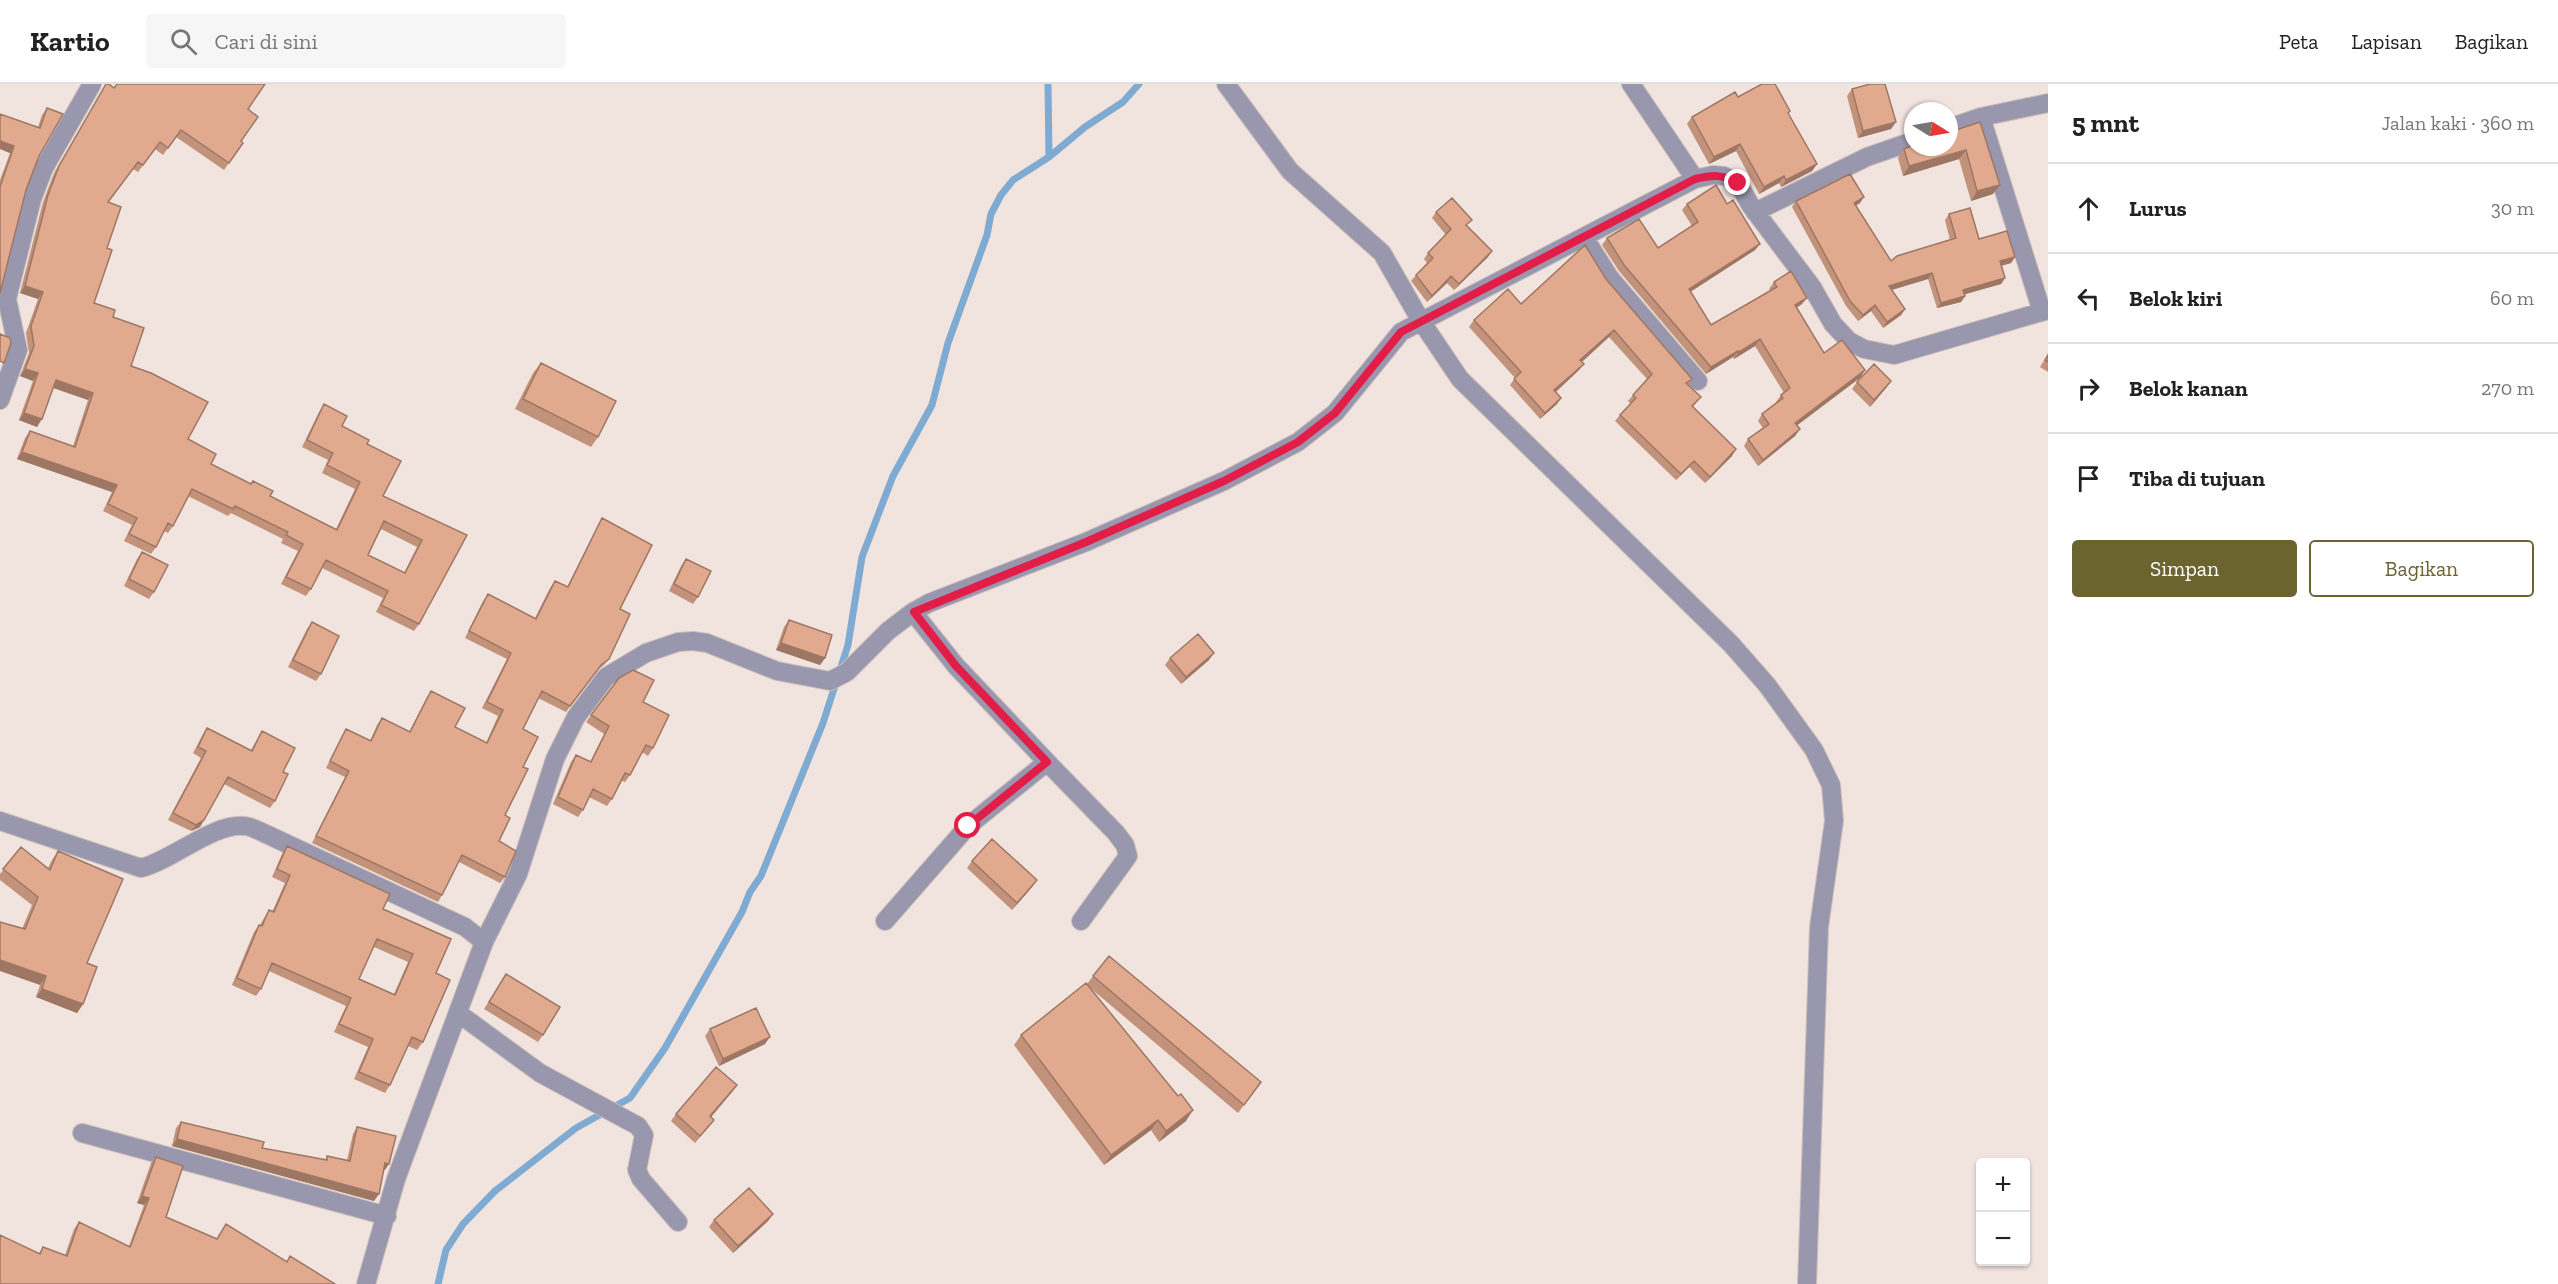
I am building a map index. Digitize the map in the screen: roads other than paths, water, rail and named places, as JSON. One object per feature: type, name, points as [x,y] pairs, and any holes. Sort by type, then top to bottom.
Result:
[{"type":"street","points":[[0,400],[18,350],[7,299],[32,199],[44,168],[92,84]]},
{"type":"street","points":[[1226,84],[1290,171],[1382,252],[1421,321],[1460,379],[1746,660],[1814,750],[1831,785],[1834,821],[1819,927],[1807,1284]]},
{"type":"street","points":[[1631,84],[1695,179]]},
{"type":"street","points":[[1958,125],[1981,117],[2048,103]]},
{"type":"street","points":[[366,1284],[396,1179],[484,942],[518,874],[555,759],[576,717],[606,677],[646,653],[678,642],[693,641],[707,643],[777,671],[830,681],[847,672],[888,631],[914,612],[1086,542],[1224,481],[1298,442],[1335,413],[1401,332],[1695,179],[1713,175],[1724,176],[1738,183],[1755,212],[1812,287],[1833,324],[1850,341],[1864,349],[1894,355],[2045,311],[1981,117]]},
{"type":"street","points":[[1755,212],[1867,157],[1904,144]]},
{"type":"street","points":[[1584,237],[1610,278],[1698,381]]},
{"type":"street","points":[[914,612],[956,666],[1125,845],[1128,856],[1081,921]]},
{"type":"street","points":[[885,921],[968,826],[1047,762]]},
{"type":"street","points":[[0,821],[141,868],[154,865],[191,843],[221,831],[243,826],[266,834],[465,927],[484,942]]},
{"type":"street","points":[[458,1013],[540,1073],[638,1126],[644,1135],[637,1170],[641,1179],[678,1222]]},
{"type":"street","points":[[82,1134],[387,1216]]},
{"type":"waterway","points":[[1048,84],[1049,157]]},
{"type":"waterway","points":[[438,1284],[446,1250],[463,1224],[495,1191],[576,1128],[630,1098],[665,1048],[742,912],[750,892],[761,876],[823,723],[848,645],[862,557],[893,476],[932,405],[948,343],[987,235],[991,214],[1001,195],[1013,180],[1049,157],[1085,127],[1123,102],[1139,84]]}]
